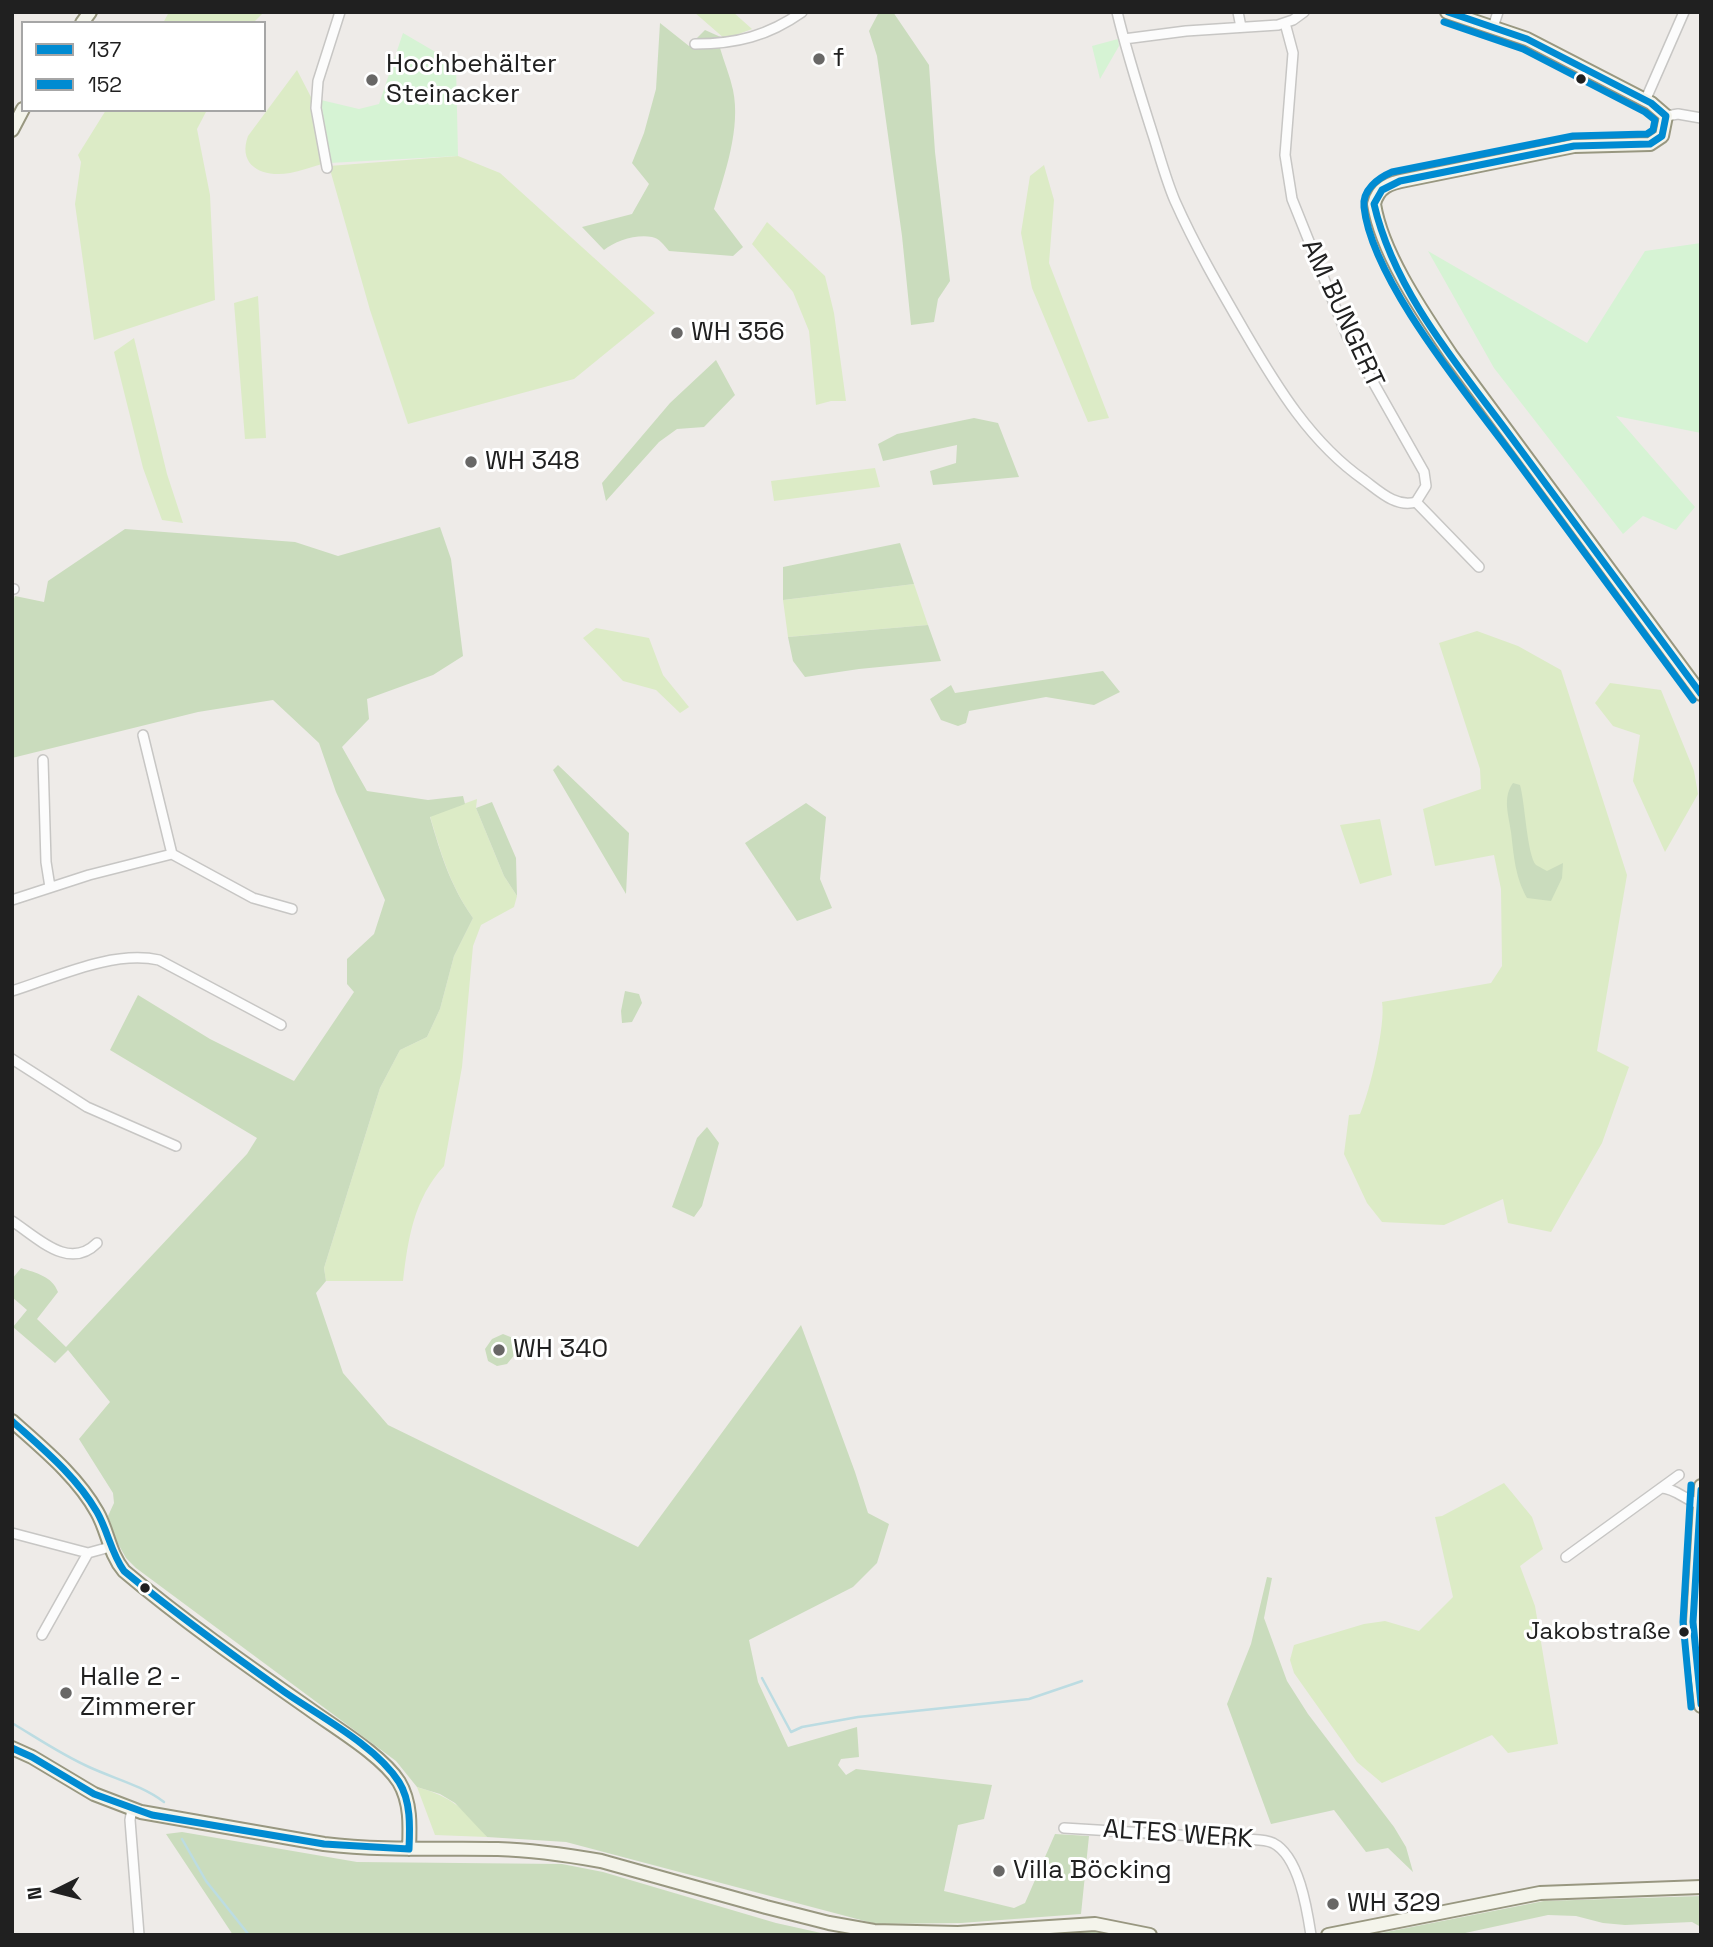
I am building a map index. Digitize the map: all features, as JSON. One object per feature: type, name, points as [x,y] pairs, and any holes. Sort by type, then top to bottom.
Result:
[{"type":"street","points":[[327,168],[316,108],[318,81],[340,12]]},
{"type":"street","points":[[695,44],[725,44],[755,36],[789,22],[802,12]]},
{"type":"street","points":[[1117,12],[1175,200],[1206,266],[1262,362],[1298,417],[1331,452],[1359,477],[1388,496],[1404,505],[1416,502],[1479,567]]},
{"type":"street","points":[[1238,12],[1241,27]]},
{"type":"street","points":[[1124,39],[1285,23],[1304,12]]},
{"type":"street","points":[[1447,12],[1527,39],[1657,107],[1666,116]]},
{"type":"street","points":[[1493,27],[1498,12]]},
{"type":"street","points":[[1644,101],[1684,12]]},
{"type":"street","name":"AM BUNGERT","points":[[1285,23],[1293,53],[1284,155],[1292,199],[1347,336],[1424,472],[1426,486],[1416,502]]},
{"type":"street","points":[[12,130],[21,112]]},
{"type":"street","points":[[1666,116],[1678,114],[1701,118]]},
{"type":"street","points":[[1666,116],[1662,136],[1650,144],[1563,148],[1394,182],[1377,195],[1375,210],[1388,248],[1423,313],[1487,406],[1701,694]]},
{"type":"street","points":[[143,735],[172,854]]},
{"type":"street","points":[[43,760],[46,862],[50,887]]},
{"type":"street","points":[[12,900],[172,854],[253,898],[292,909]]},
{"type":"street","points":[[12,991],[110,961],[144,957],[159,960],[281,1025]]},
{"type":"street","points":[[12,1059],[87,1107],[176,1146]]},
{"type":"street","points":[[12,1221],[51,1248],[66,1254],[78,1255],[90,1250],[97,1242]]},
{"type":"street","points":[[12,1421],[76,1482],[89,1499],[102,1521],[110,1548],[123,1570],[389,1769],[398,1780],[407,1801],[409,1849]]},
{"type":"street","points":[[1566,1557],[1679,1475]]},
{"type":"street","points":[[1701,1486],[1694,1648],[1701,1706]]},
{"type":"street","points":[[1659,1488],[1670,1488],[1699,1504]]},
{"type":"street","points":[[12,1533],[88,1553],[110,1548]]},
{"type":"street","points":[[42,1635],[88,1553]]},
{"type":"street","points":[[12,1748],[94,1794],[132,1809],[152,1815],[324,1844],[354,1848],[500,1849],[565,1854],[601,1861],[782,1911],[874,1931],[958,1933],[1095,1924],[1150,1935]]},
{"type":"street","points":[[132,1809],[130,1820],[139,1935]]},
{"type":"street","name":"ALTES WERK","points":[[1064,1828],[1255,1840],[1275,1844],[1290,1862],[1301,1887],[1311,1935]]},
{"type":"street","points":[[1328,1935],[1541,1894],[1701,1886]]},
{"type":"green space","points":[[169,12],[264,12],[255,21],[164,21]]},
{"type":"green space","points":[[694,12],[733,12],[752,29],[725,39]]},
{"type":"green space","points":[[879,12],[893,12],[929,65],[935,152],[950,281],[938,299],[934,322],[911,325],[902,236],[877,56],[869,31]]},
{"type":"green space","points":[[660,23],[689,46],[705,30],[725,39],[716,44],[720,48],[732,85],[735,120],[731,150],[714,209],[743,247],[733,256],[669,251],[657,239],[646,236],[626,239],[604,250],[582,227],[632,214],[649,184],[632,163],[644,133],[656,89]]},
{"type":"green space","points":[[403,33],[456,64],[458,156],[329,163],[321,100],[359,109],[379,104]]},
{"type":"green space","points":[[1118,39],[1119,46],[1100,79],[1092,46]]},
{"type":"green space","points":[[297,70],[312,99],[322,164],[280,174],[270,174],[255,168],[246,155],[246,146],[248,136]]},
{"type":"green space","points":[[105,112],[206,112],[197,129],[210,195],[215,300],[94,340],[75,204],[81,162],[78,155]]},
{"type":"green space","points":[[458,156],[500,173],[655,313],[574,379],[408,424],[370,310],[329,166]]},
{"type":"green space","points":[[1044,165],[1054,200],[1049,263],[1109,418],[1088,422],[1032,288],[1021,233],[1030,176]]},
{"type":"green space","points":[[767,222],[825,276],[834,313],[846,401],[816,405],[809,331],[793,292],[752,244]]},
{"type":"green space","points":[[1701,243],[1701,433],[1616,416],[1695,507],[1676,530],[1643,516],[1623,534],[1494,368],[1428,251],[1587,343],[1645,251]]},
{"type":"green space","points":[[258,296],[266,438],[245,439],[234,303]]},
{"type":"green space","points":[[134,338],[167,474],[183,523],[162,520],[143,468],[114,352]]},
{"type":"green space","points":[[716,360],[735,395],[704,427],[677,429],[659,442],[606,501],[602,483],[670,403]]},
{"type":"green space","points":[[974,418],[998,423],[1019,477],[933,485],[930,471],[956,463],[957,445],[883,461],[878,444],[897,434]]},
{"type":"green space","points":[[875,468],[880,487],[774,501],[771,481]]},
{"type":"green space","points":[[440,527],[451,559],[463,656],[433,675],[367,699],[369,719],[342,747],[367,791],[428,800],[463,796],[465,804],[430,817],[452,882],[473,918],[454,956],[440,1009],[427,1037],[400,1050],[380,1088],[324,1268],[326,1281],[316,1293],[343,1373],[388,1425],[638,1547],[801,1325],[868,1513],[889,1524],[877,1563],[853,1587],[749,1640],[758,1682],[788,1747],[857,1727],[859,1757],[841,1759],[838,1765],[846,1775],[856,1769],[992,1785],[984,1819],[958,1825],[944,1891],[1014,1908],[1025,1903],[1055,1834],[1089,1836],[1081,1914],[961,1923],[876,1924],[566,1842],[487,1837],[455,1803],[440,1794],[417,1787],[396,1761],[126,1558],[108,1516],[114,1503],[113,1493],[79,1439],[110,1402],[68,1350],[55,1363],[13,1327],[27,1310],[12,1297],[12,1279],[21,1268],[43,1276],[52,1282],[58,1292],[37,1319],[66,1347],[247,1154],[257,1138],[110,1050],[138,995],[210,1039],[294,1081],[354,992],[347,984],[347,959],[374,934],[385,900],[336,792],[319,743],[273,700],[198,712],[12,758],[12,605],[15,596],[44,602],[48,581],[125,529],[295,542],[338,556]]},
{"type":"green space","points":[[900,543],[914,584],[783,600],[783,567]]},
{"type":"green space","points":[[914,584],[928,625],[788,637],[783,600]]},
{"type":"green space","points":[[928,625],[941,661],[805,677],[793,661],[788,637]]},
{"type":"green space","points":[[596,628],[649,638],[663,675],[689,707],[680,713],[656,690],[623,681],[583,638]]},
{"type":"green space","points":[[1477,631],[1518,646],[1561,670],[1627,875],[1597,1051],[1629,1067],[1602,1143],[1551,1232],[1508,1223],[1503,1199],[1444,1225],[1382,1222],[1367,1203],[1344,1154],[1349,1115],[1360,1114],[1372,1074],[1382,1026],[1382,1002],[1491,983],[1502,966],[1501,889],[1494,855],[1435,866],[1423,809],[1481,789],[1480,769],[1439,643]]},
{"type":"green space","points":[[1103,671],[1120,692],[1094,705],[1046,697],[969,711],[966,723],[958,726],[941,720],[930,699],[951,685],[955,693]]},
{"type":"green space","points":[[1610,683],[1661,690],[1694,771],[1698,794],[1665,852],[1633,781],[1640,735],[1613,726],[1595,703]]},
{"type":"green space","points":[[558,765],[629,833],[626,894],[553,770]]},
{"type":"green space","points":[[1513,783],[1520,785],[1530,851],[1536,865],[1547,871],[1563,863],[1562,878],[1551,901],[1527,898],[1517,874],[1507,807]]},
{"type":"green space","points":[[477,799],[476,808],[504,876],[517,896],[514,907],[481,925],[473,946],[462,1067],[444,1166],[426,1192],[414,1220],[403,1281],[326,1281],[324,1268],[380,1088],[400,1050],[427,1037],[440,1009],[454,956],[473,918],[452,881],[430,816]]},
{"type":"green space","points":[[492,802],[516,858],[517,896],[504,876],[476,808]]},
{"type":"green space","points":[[806,803],[826,817],[820,879],[832,908],[797,921],[745,843]]},
{"type":"green space","points":[[1380,819],[1392,875],[1360,884],[1340,825]]},
{"type":"green space","points":[[625,991],[639,994],[642,1003],[632,1022],[622,1023],[621,1011]]},
{"type":"green space","points":[[707,1127],[719,1143],[702,1206],[694,1217],[672,1207],[697,1138]]},
{"type":"green space","points":[[503,1334],[513,1338],[516,1353],[507,1364],[497,1366],[488,1361],[485,1349],[492,1339]]},
{"type":"green space","points":[[1504,1483],[1532,1517],[1543,1549],[1520,1566],[1535,1606],[1558,1744],[1508,1753],[1492,1735],[1382,1783],[1357,1762],[1294,1673],[1290,1660],[1294,1645],[1364,1624],[1385,1621],[1419,1631],[1453,1597],[1435,1517],[1442,1516]]},
{"type":"green space","points":[[1267,1577],[1272,1578],[1264,1618],[1287,1681],[1308,1714],[1394,1827],[1406,1847],[1413,1872],[1388,1848],[1366,1852],[1334,1810],[1271,1824],[1227,1704],[1251,1644]]},
{"type":"green space","points":[[417,1787],[440,1795],[457,1805],[487,1837],[435,1835]]},
{"type":"green space","points":[[182,1832],[357,1862],[562,1864],[603,1872],[776,1923],[830,1935],[233,1935],[166,1834]]},
{"type":"green space","points":[[1701,1896],[1701,1927],[1692,1922],[1625,1925],[1576,1916],[1548,1915],[1456,1935],[1371,1935],[1544,1901]]},
{"type":"green space","points":[[1089,1930],[1130,1935],[1021,1935]]},
{"type":"waterway","points":[[762,1678],[791,1732],[802,1727],[858,1717],[1029,1699],[1082,1681]]},
{"type":"waterway","points":[[12,1723],[69,1757],[164,1802]]},
{"type":"waterway","points":[[182,1839],[206,1881],[249,1935]]},
{"type":"transit line","name":"137","points":[[1448,12],[1527,39],[1651,103],[1666,116],[1662,136],[1650,144],[1574,146],[1400,181],[1382,190],[1374,204],[1398,270],[1433,331],[1701,694]]},
{"type":"transit line","name":"152","points":[[1444,22],[1523,49],[1645,112],[1655,120],[1653,130],[1647,134],[1573,136],[1392,172],[1372,185],[1366,195],[1364,207],[1371,236],[1384,269],[1425,336],[1693,700]]},
{"type":"transit line","name":"137","points":[[12,1421],[58,1464],[89,1499],[124,1571],[245,1664],[377,1756],[399,1782],[406,1797],[409,1849]]},
{"type":"transit line","name":"152","points":[[1691,1485],[1683,1622],[1691,1707]]},
{"type":"transit line","name":"137","points":[[1701,1490],[1693,1622],[1701,1704]]},
{"type":"transit line","name":"137","points":[[12,1748],[94,1794],[152,1815],[324,1844],[409,1849]]},
{"type":"place","name":"f","points":[[819,59]]},
{"type":"place","name":"Hochbehälter Steinacker","points":[[372,80]]},
{"type":"place","name":"WH 356","points":[[677,333]]},
{"type":"place","name":"WH 348","points":[[471,462]]},
{"type":"place","name":"WH 340","points":[[499,1350]]},
{"type":"place","name":"Jakobstraße","points":[[1684,1632]]},
{"type":"place","name":"Halle 2 - Zimmerer","points":[[66,1693]]},
{"type":"place","name":"Villa Böcking","points":[[999,1871]]},
{"type":"place","name":"WH 329","points":[[1333,1904]]}]
